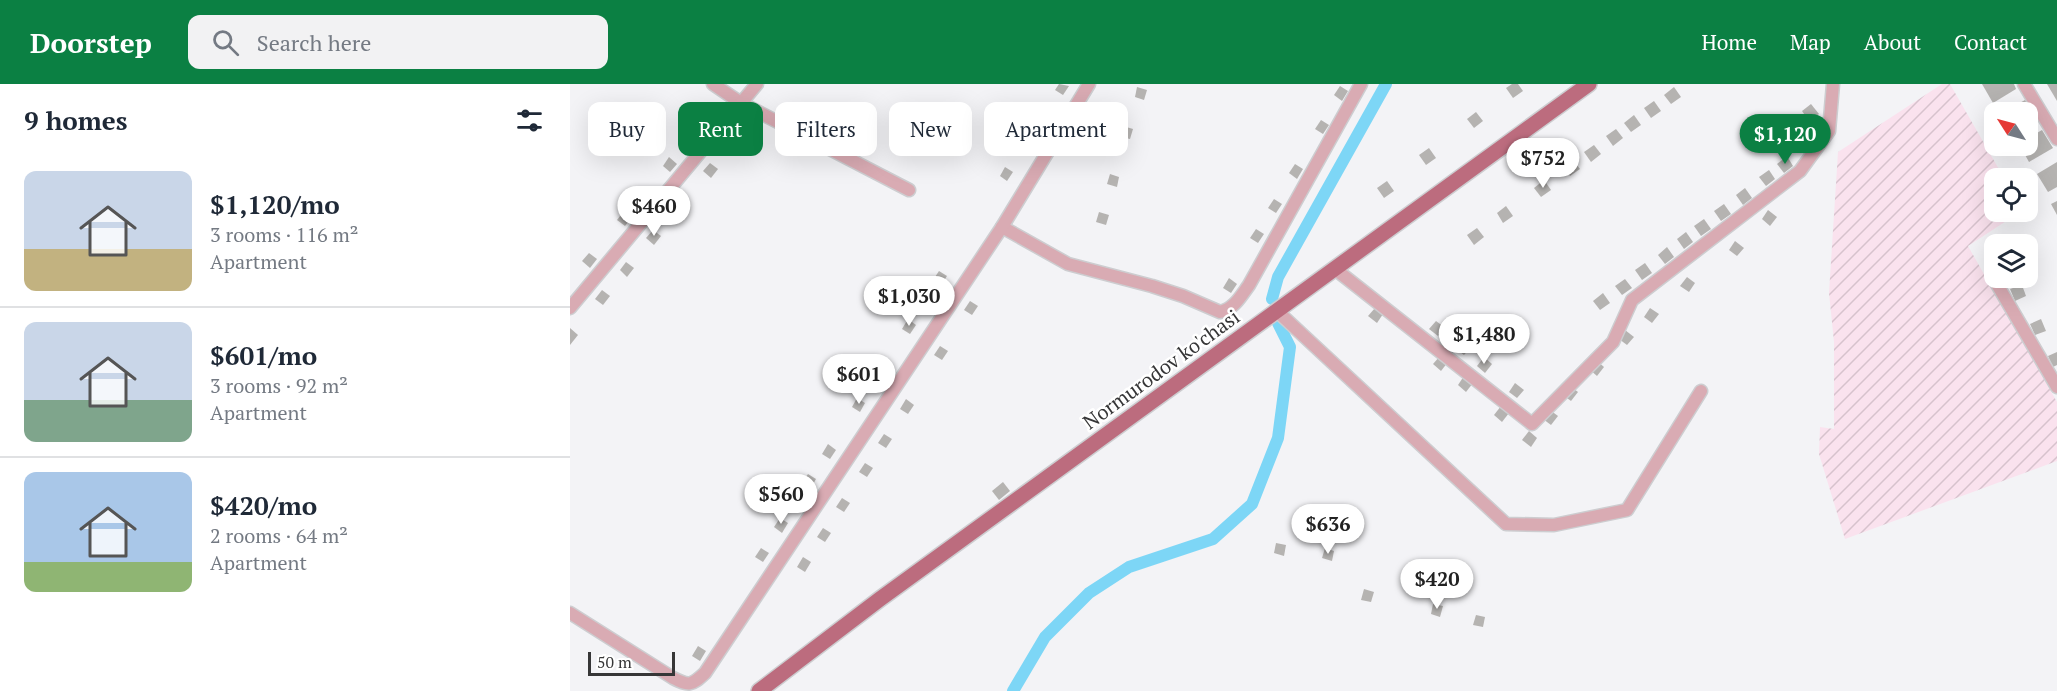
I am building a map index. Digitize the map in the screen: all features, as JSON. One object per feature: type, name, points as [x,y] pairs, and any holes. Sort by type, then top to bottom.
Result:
[{"type":"main road","name":"Normurodov ko'chasi","points":[[759,691],[890,592],[1589,84]]},
{"type":"street","points":[[713,84],[740,102]]},
{"type":"street","points":[[742,102],[757,84]]},
{"type":"street","points":[[570,613],[673,678],[687,684],[695,682],[705,673],[1002,227],[1089,84]]},
{"type":"street","points":[[1002,227],[1068,264],[1152,286],[1220,312],[1224,311],[1236,303],[1250,285],[1361,84]]},
{"type":"street","points":[[1335,269],[1532,424],[1613,342],[1632,300],[1800,171],[1829,131],[1833,84]]},
{"type":"street","points":[[2024,84],[2057,139]]},
{"type":"street","points":[[763,114],[909,190]]},
{"type":"street","points":[[570,308],[697,156]]},
{"type":"street","points":[[1999,288],[2057,387]]},
{"type":"street","points":[[1277,311],[1506,524],[1554,525],[1627,510],[1701,392]]},
{"type":"shaded area","points":[[1942,84],[1950,84],[1984,143],[1984,156],[1991,156],[1998,168],[1984,168],[1984,222],[2005,222],[1968,246],[1984,274],[1984,288],[1992,288],[2057,402],[2057,461],[1845,539],[1819,454],[1820,427],[1834,429],[1834,342],[1829,293],[1838,152]]},
{"type":"building","points":[[1059,84],[1069,86],[1063,95],[1055,90]]},
{"type":"building","points":[[1512,84],[1518,84],[1523,91],[1513,98],[1506,88]]},
{"type":"building","points":[[1982,84],[2014,84],[2016,89],[1992,102]]},
{"type":"building","points":[[2047,84],[2057,84],[2057,101]]},
{"type":"building","points":[[1340,86],[1348,91],[1342,101],[1334,95]]},
{"type":"building","points":[[1137,87],[1147,90],[1144,100],[1135,97]]},
{"type":"building","points":[[1674,87],[1681,97],[1671,104],[1664,95]]},
{"type":"building","points":[[1654,101],[1661,111],[1651,118],[1644,108]]},
{"type":"building","points":[[1811,104],[1819,114],[1809,121],[1802,111]]},
{"type":"building","points":[[1476,112],[1483,121],[1474,128],[1467,119]]},
{"type":"building","points":[[1634,115],[1641,125],[1631,132],[1624,123]]},
{"type":"building","points":[[1790,119],[1797,128],[1787,136],[1780,126]]},
{"type":"building","points":[[1321,120],[1329,125],[1323,134],[1315,129]]},
{"type":"building","points":[[1128,128],[1133,129],[1130,139],[1128,139]]},
{"type":"building","points":[[1616,129],[1623,138],[1613,146],[1606,136]]},
{"type":"building","points":[[2042,130],[2053,148],[2029,162],[2026,156],[2038,156],[2038,132]]},
{"type":"building","points":[[1594,145],[1601,154],[1591,162],[1584,152]]},
{"type":"building","points":[[1429,148],[1436,158],[1426,165],[1419,155]]},
{"type":"building","points":[[1787,156],[1793,166],[1784,173],[1777,164]]},
{"type":"building","points":[[669,157],[677,164],[670,172],[663,166]]},
{"type":"building","points":[[1573,160],[1580,169],[1570,176],[1563,167]]},
{"type":"building","points":[[2057,162],[2057,187],[2048,192],[2038,173]]},
{"type":"building","points":[[710,163],[718,169],[711,178],[703,171]]},
{"type":"building","points":[[1295,164],[1303,169],[1297,179],[1289,173]]},
{"type":"building","points":[[1005,167],[1013,172],[1007,181],[1000,176]]},
{"type":"building","points":[[1769,170],[1775,179],[1766,186],[1759,177]]},
{"type":"building","points":[[1110,174],[1119,177],[1117,187],[1107,184]]},
{"type":"building","points":[[1544,180],[1551,190],[1541,197],[1534,188]]},
{"type":"building","points":[[1387,181],[1394,191],[1384,198],[1377,188]]},
{"type":"building","points":[[1745,188],[1752,198],[1743,205],[1736,195]]},
{"type":"building","points":[[1274,199],[1282,204],[1276,213],[1268,208]]},
{"type":"building","points":[[678,201],[686,207],[678,216],[671,209]]},
{"type":"building","points":[[2057,201],[2057,215],[2051,204]]},
{"type":"building","points":[[1724,204],[1731,214],[1721,221],[1714,211]]},
{"type":"building","points":[[1506,206],[1513,216],[1503,223],[1497,213]]},
{"type":"building","points":[[1768,210],[1777,217],[1770,226],[1762,219]]},
{"type":"building","points":[[624,211],[632,217],[625,226],[617,220]]},
{"type":"building","points":[[1099,212],[1109,215],[1106,225],[1096,222]]},
{"type":"building","points":[[1704,219],[1711,229],[1701,236],[1694,226]]},
{"type":"building","points":[[1477,228],[1484,237],[1474,245],[1467,235]]},
{"type":"building","points":[[1256,229],[1264,234],[1258,243],[1250,238]]},
{"type":"building","points":[[653,230],[661,236],[654,245],[646,238]]},
{"type":"building","points":[[1686,232],[1693,242],[1684,249],[1677,239]]},
{"type":"building","points":[[1735,241],[1744,248],[1737,256],[1729,250]]},
{"type":"building","points":[[1667,247],[1674,257],[1665,264],[1658,255]]},
{"type":"building","points":[[589,253],[597,259],[590,268],[582,261]]},
{"type":"building","points":[[626,262],[634,268],[627,277],[620,270]]},
{"type":"building","points":[[1645,263],[1652,273],[1642,280],[1635,270]]},
{"type":"building","points":[[939,271],[947,276],[941,285],[933,280]]},
{"type":"building","points":[[1687,277],[1695,283],[1689,292],[1680,286]]},
{"type":"building","points":[[1229,278],[1237,284],[1231,293],[1223,288]]},
{"type":"building","points":[[1625,279],[1632,288],[1622,295],[1615,286]]},
{"type":"building","points":[[2023,288],[2026,296],[2015,301],[2010,289]]},
{"type":"building","points":[[602,290],[610,296],[603,305],[595,299]]},
{"type":"building","points":[[1603,293],[1610,303],[1600,310],[1593,301]]},
{"type":"building","points":[[970,301],[978,306],[972,315],[964,310]]},
{"type":"building","points":[[1375,308],[1383,314],[1377,323],[1368,316]]},
{"type":"building","points":[[1650,308],[1659,314],[1652,323],[1644,317]]},
{"type":"building","points":[[908,319],[916,325],[910,334],[902,329]]},
{"type":"building","points":[[2041,319],[2046,331],[2035,335],[2030,324]]},
{"type":"building","points":[[1436,321],[1444,327],[1438,336],[1429,329]]},
{"type":"building","points":[[570,328],[578,335],[570,345]]},
{"type":"building","points":[[1625,330],[1634,337],[1627,345],[1619,339]]},
{"type":"building","points":[[1462,340],[1471,347],[1464,355],[1456,349]]},
{"type":"building","points":[[940,346],[948,351],[942,360],[934,355]]},
{"type":"building","points":[[2057,352],[2057,365],[2053,367],[2048,356]]},
{"type":"building","points":[[1440,356],[1448,362],[1441,371],[1433,364]]},
{"type":"building","points":[[1484,357],[1492,364],[1485,373],[1477,366]]},
{"type":"building","points":[[1596,360],[1604,367],[1597,376],[1589,369]]},
{"type":"building","points":[[881,361],[889,367],[883,376],[875,371]]},
{"type":"building","points":[[1464,376],[1473,383],[1466,392],[1458,385]]},
{"type":"building","points":[[1515,383],[1524,390],[1517,398],[1509,392]]},
{"type":"building","points":[[1570,386],[1578,392],[1571,401],[1563,395]]},
{"type":"building","points":[[857,398],[865,403],[860,412],[852,407]]},
{"type":"building","points":[[906,399],[914,405],[908,414],[900,409]]},
{"type":"building","points":[[1501,406],[1509,413],[1502,422],[1494,415]]},
{"type":"building","points":[[1550,410],[1558,416],[1551,425],[1543,419]]},
{"type":"building","points":[[1529,431],[1537,438],[1531,447],[1522,440]]},
{"type":"building","points":[[884,434],[892,439],[886,448],[878,443]]},
{"type":"building","points":[[828,444],[836,450],[830,459],[822,454]]},
{"type":"building","points":[[865,463],[873,468],[867,477],[859,472]]},
{"type":"building","points":[[808,474],[816,479],[811,488],[802,483]]},
{"type":"building","points":[[1003,482],[1010,491],[999,500],[992,491]]},
{"type":"building","points":[[842,498],[850,503],[844,512],[836,507]]},
{"type":"building","points":[[780,518],[788,523],[782,533],[774,527]]},
{"type":"building","points":[[823,528],[831,533],[825,542],[817,537]]},
{"type":"building","points":[[1276,543],[1286,545],[1284,556],[1274,553]]},
{"type":"building","points":[[761,548],[769,553],[763,562],[755,557]]},
{"type":"building","points":[[1325,548],[1334,551],[1332,561],[1322,558]]},
{"type":"building","points":[[803,557],[811,562],[805,572],[797,567]]},
{"type":"building","points":[[1364,589],[1374,592],[1371,602],[1361,600]]},
{"type":"building","points":[[1433,604],[1443,606],[1440,617],[1431,614]]},
{"type":"building","points":[[1476,615],[1485,617],[1483,627],[1473,625]]},
{"type":"building","points":[[698,646],[706,651],[700,661],[692,656]]},
{"type":"waterway","points":[[1272,299],[1278,277],[1386,84]]},
{"type":"waterway","points":[[1013,691],[1045,637],[1089,593],[1129,567],[1213,539],[1252,504],[1278,438],[1290,347],[1278,323]]}]
